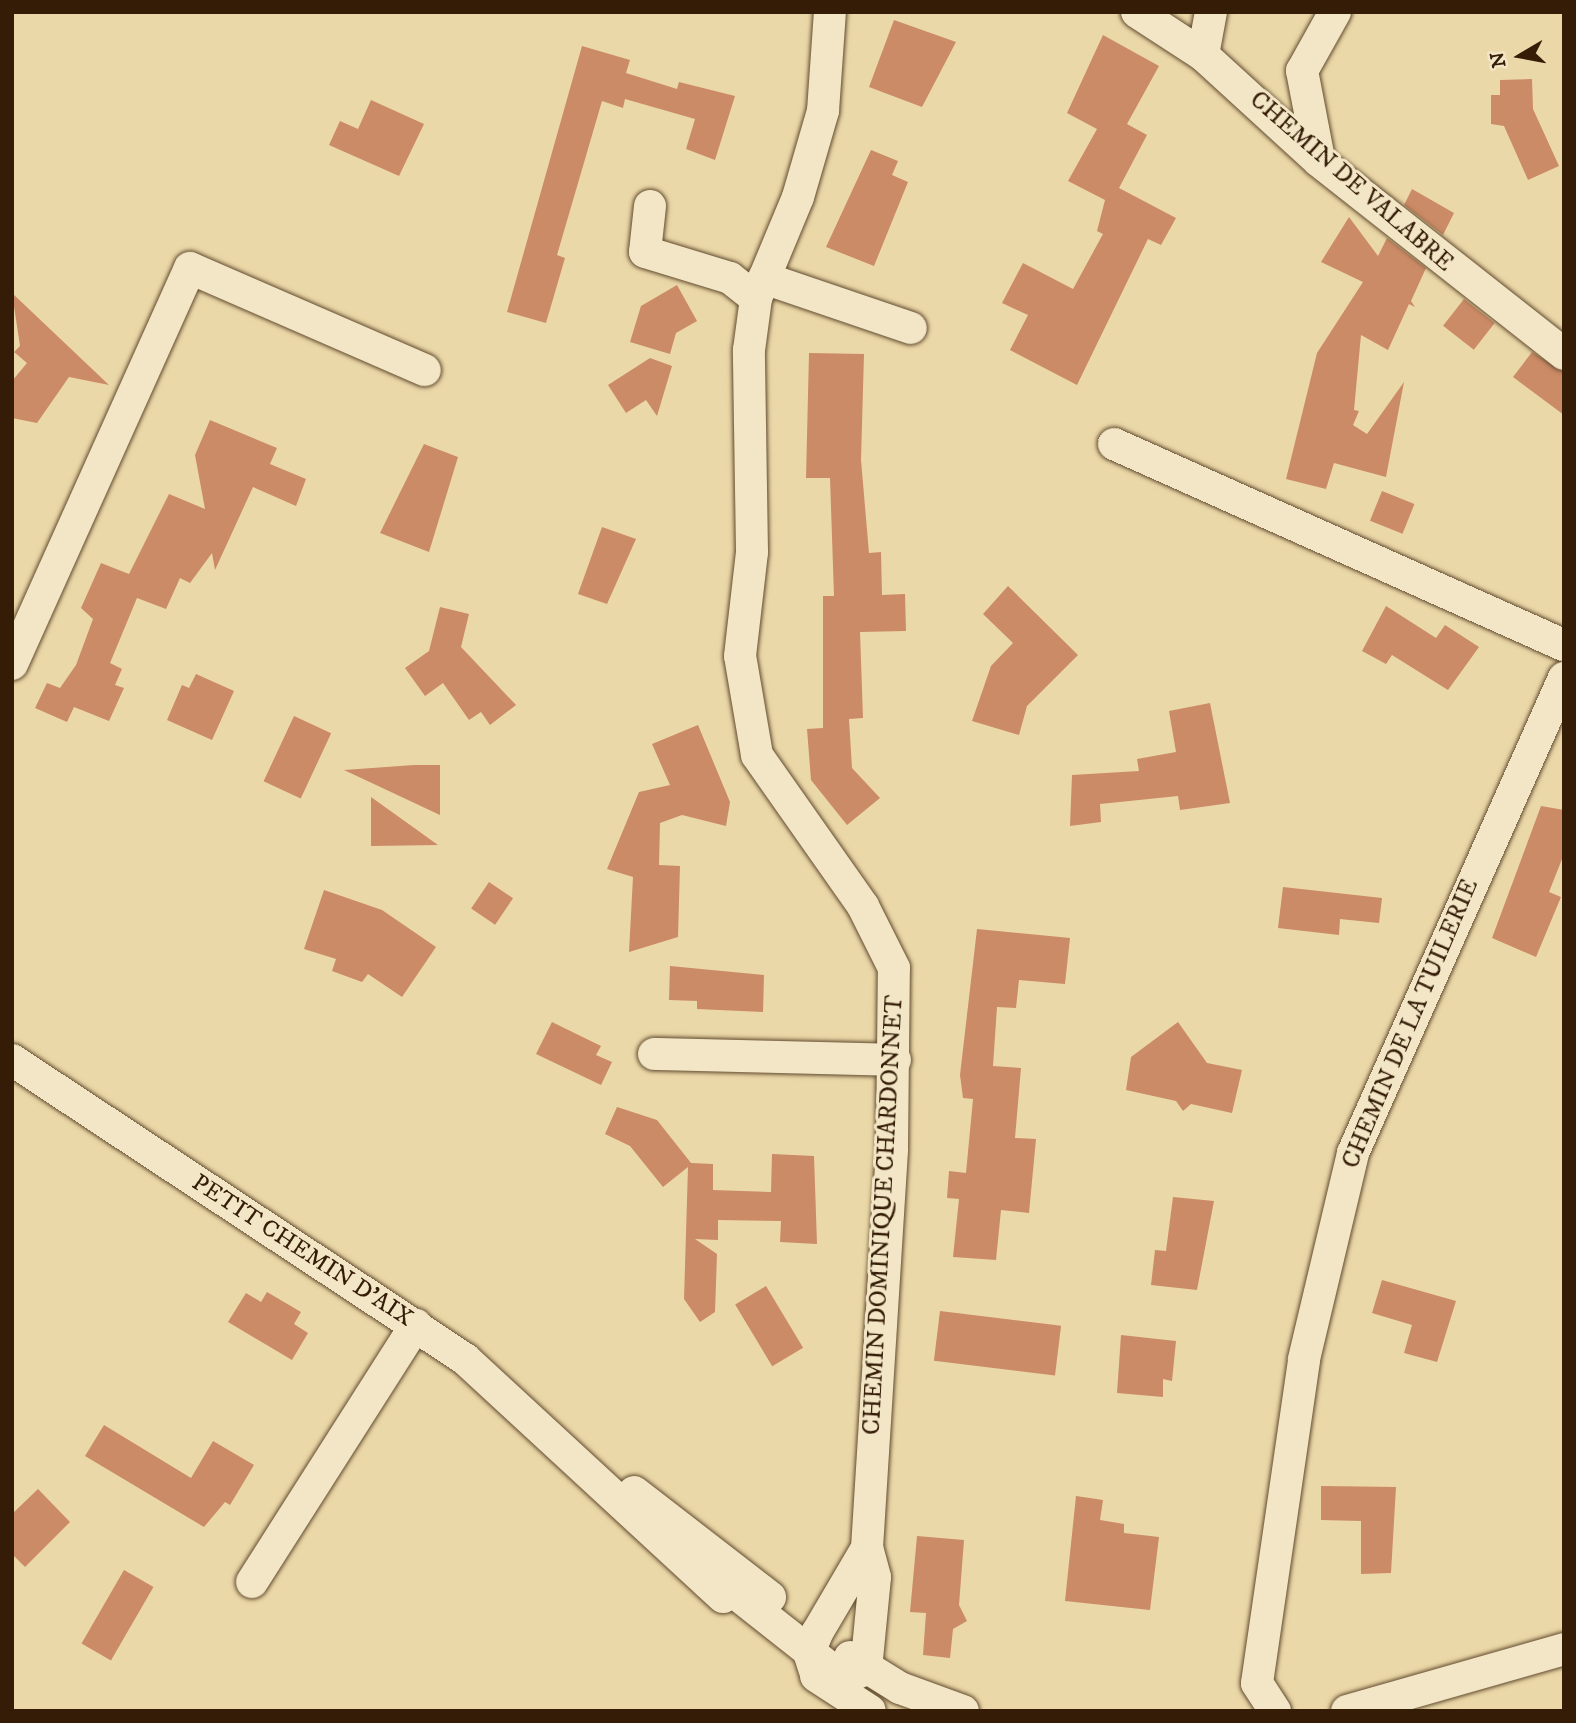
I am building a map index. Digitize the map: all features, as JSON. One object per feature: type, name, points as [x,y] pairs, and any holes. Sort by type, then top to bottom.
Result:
[{"type":"street","name":"CHEMIN DOMINIQUE CHARDONNET","points":[[830,12],[823,111],[798,197],[760,288],[749,350],[752,552],[740,656],[755,742],[810,837],[863,906],[894,968],[895,1060],[867,1548],[875,1577],[866,1669]]},
{"type":"street","name":"CHEMIN DE VALABRE","points":[[1137,12],[1203,55],[1319,161],[1564,354]]},
{"type":"street","points":[[1203,55],[1211,12]]},
{"type":"street","points":[[1319,161],[1302,71],[1335,12]]},
{"type":"street","points":[[650,206],[645,252],[760,288],[911,328]]},
{"type":"street","points":[[12,664],[190,268],[425,370]]},
{"type":"street","points":[[1114,444],[1564,645]]},
{"type":"street","name":"CHEMIN DE LA TUILERIE","points":[[1275,1711],[1257,1683],[1304,1359],[1353,1153],[1564,678]]},
{"type":"street","points":[[654,1054],[895,1060]]},
{"type":"street","name":"PETIT CHEMIN D'AIX","points":[[12,1060],[465,1359],[578,1460],[708,1583],[814,1655]]},
{"type":"street","points":[[252,1582],[416,1325]]},
{"type":"street","name":"PETIT CHEMIN D'AIX","points":[[578,1460],[656,1504],[814,1655]]},
{"type":"street","name":"CHEMIN DOMINIQUE CHARDONNET","points":[[814,1655],[867,1548]]},
{"type":"street","points":[[1347,1711],[1564,1649]]},
{"type":"street","points":[[814,1655],[844,1679],[866,1669],[906,1705]]},
{"type":"street","points":[[814,1655],[866,1710],[877,1702],[963,1711]]},
{"type":"building","points":[[894,20],[956,42],[922,107],[869,87]]},
{"type":"building","points":[[1103,35],[1159,66],[1127,124],[1147,135],[1119,188],[1176,218],[1161,245],[1148,239],[1077,385],[1010,350],[1028,315],[1002,303],[1023,263],[1073,289],[1103,234],[1097,231],[1105,200],[1068,181],[1097,129],[1067,113]]},
{"type":"building","points":[[582,46],[630,60],[626,73],[677,89],[679,82],[735,96],[715,160],[686,149],[695,119],[625,99],[623,108],[602,101],[557,255],[565,258],[546,323],[507,312]]},
{"type":"building","points":[[1532,79],[1533,109],[1559,166],[1528,180],[1504,126],[1491,124],[1491,95],[1500,95],[1500,80]]},
{"type":"building","points":[[371,100],[424,124],[399,176],[329,145],[340,121],[358,129]]},
{"type":"building","points":[[871,150],[898,161],[892,175],[908,182],[874,266],[826,247]]},
{"type":"building","points":[[1412,189],[1454,213],[1443,235],[1404,205]]},
{"type":"building","points":[[1349,217],[1378,256],[1387,238],[1426,268],[1411,301],[1415,307],[1409,304],[1388,350],[1361,335],[1354,410],[1359,411],[1353,425],[1367,434],[1404,382],[1386,477],[1334,463],[1326,489],[1286,479],[1317,353],[1363,282],[1321,262]]},
{"type":"building","points":[[677,285],[697,321],[676,333],[670,354],[630,342],[641,306]]},
{"type":"building","points":[[12,293],[109,385],[69,377],[37,423],[12,418],[12,381],[27,363],[14,352],[20,346]]},
{"type":"building","points":[[1464,299],[1495,323],[1474,350],[1443,326]]},
{"type":"building","points":[[1532,352],[1564,372],[1564,415],[1513,377]]},
{"type":"building","points":[[809,353],[864,354],[861,460],[869,553],[881,552],[882,595],[905,594],[906,631],[860,632],[863,718],[849,719],[852,768],[880,798],[847,825],[811,780],[807,729],[823,728],[823,596],[834,596],[830,478],[806,478]]},
{"type":"building","points":[[650,358],[672,366],[657,416],[646,400],[626,413],[608,385]]},
{"type":"building","points":[[210,420],[277,448],[270,464],[306,479],[296,506],[253,487],[215,570],[212,553],[190,583],[180,578],[166,609],[137,598],[110,663],[122,669],[115,685],[124,688],[109,721],[74,707],[67,722],[35,708],[47,683],[60,688],[76,665],[93,619],[81,608],[101,563],[129,574],[169,494],[205,509],[195,455]]},
{"type":"building","points":[[424,444],[458,457],[429,552],[380,533]]},
{"type":"building","points":[[1382,491],[1414,504],[1402,534],[1370,521]]},
{"type":"building","points":[[602,527],[636,539],[607,604],[578,594]]},
{"type":"building","points":[[1008,586],[1078,655],[1027,706],[1019,735],[972,721],[991,666],[1013,643],[983,614]]},
{"type":"building","points":[[1386,606],[1436,638],[1445,625],[1479,647],[1448,690],[1392,655],[1386,664],[1362,651]]},
{"type":"building","points":[[440,607],[469,614],[461,647],[516,705],[490,725],[481,712],[469,720],[443,683],[425,696],[405,668],[429,651]]},
{"type":"building","points":[[196,674],[234,691],[212,740],[167,720],[182,685],[189,688]]},
{"type":"building","points":[[1210,703],[1230,803],[1180,810],[1178,796],[1100,804],[1101,822],[1070,826],[1072,775],[1139,771],[1137,759],[1176,752],[1169,711]]},
{"type":"building","points":[[294,716],[331,733],[301,799],[264,781]]},
{"type":"building","points":[[698,725],[730,802],[726,826],[682,815],[660,823],[659,865],[680,866],[678,937],[629,952],[633,877],[607,869],[639,792],[670,785],[652,744]]},
{"type":"building","points":[[440,765],[440,815],[344,770]]},
{"type":"building","points":[[371,797],[438,845],[371,846]]},
{"type":"building","points":[[1541,806],[1564,810],[1564,854],[1549,892],[1561,897],[1536,957],[1492,938]]},
{"type":"building","points":[[489,882],[513,898],[495,925],[471,909]]},
{"type":"building","points":[[1283,887],[1382,898],[1379,923],[1340,919],[1339,935],[1278,928]]},
{"type":"building","points":[[324,890],[382,910],[436,947],[402,997],[368,974],[362,982],[332,971],[336,959],[304,949]]},
{"type":"building","points":[[977,929],[1070,938],[1065,984],[1019,980],[1016,1008],[997,1007],[993,1066],[1021,1068],[1015,1138],[1036,1139],[1029,1213],[1001,1210],[996,1260],[953,1257],[959,1199],[947,1198],[949,1171],[966,1173],[973,1099],[963,1098],[960,1075]]},
{"type":"building","points":[[670,966],[764,975],[763,1012],[697,1009],[697,1001],[669,1000]]},
{"type":"building","points":[[552,1022],[601,1046],[596,1055],[612,1062],[601,1085],[536,1054]]},
{"type":"building","points":[[1178,1022],[1207,1063],[1242,1070],[1232,1113],[1191,1104],[1183,1111],[1176,1101],[1126,1090],[1131,1057]]},
{"type":"building","points":[[617,1107],[657,1120],[691,1163],[713,1164],[713,1190],[771,1192],[772,1154],[814,1156],[817,1244],[780,1242],[781,1221],[718,1220],[718,1240],[695,1239],[717,1254],[715,1312],[700,1322],[684,1299],[688,1167],[663,1187],[630,1146],[605,1134]]},
{"type":"building","points":[[1173,1197],[1214,1201],[1197,1290],[1151,1285],[1155,1250],[1166,1251]]},
{"type":"building","points":[[1382,1280],[1456,1301],[1437,1362],[1404,1353],[1412,1325],[1372,1313]]},
{"type":"building","points":[[766,1286],[803,1348],[772,1366],[735,1305]]},
{"type":"building","points":[[267,1292],[301,1312],[294,1324],[308,1333],[292,1360],[228,1322],[246,1293],[261,1302]]},
{"type":"building","points":[[940,1311],[1061,1326],[1055,1375],[934,1361]]},
{"type":"building","points":[[1121,1335],[1176,1341],[1172,1381],[1163,1379],[1163,1397],[1117,1393]]},
{"type":"building","points":[[104,1425],[191,1478],[213,1441],[254,1465],[230,1505],[225,1502],[204,1527],[85,1456]]},
{"type":"building","points":[[1321,1486],[1396,1487],[1391,1573],[1361,1574],[1361,1521],[1321,1520]]},
{"type":"building","points":[[38,1489],[70,1522],[25,1567],[12,1554],[12,1514]]},
{"type":"building","points":[[1076,1496],[1103,1500],[1100,1520],[1124,1524],[1124,1533],[1159,1537],[1150,1610],[1065,1601]]},
{"type":"building","points":[[917,1536],[964,1540],[959,1605],[967,1621],[953,1629],[950,1658],[923,1655],[926,1613],[910,1612]]},
{"type":"building","points":[[124,1570],[153,1587],[111,1661],[82,1644]]}]
